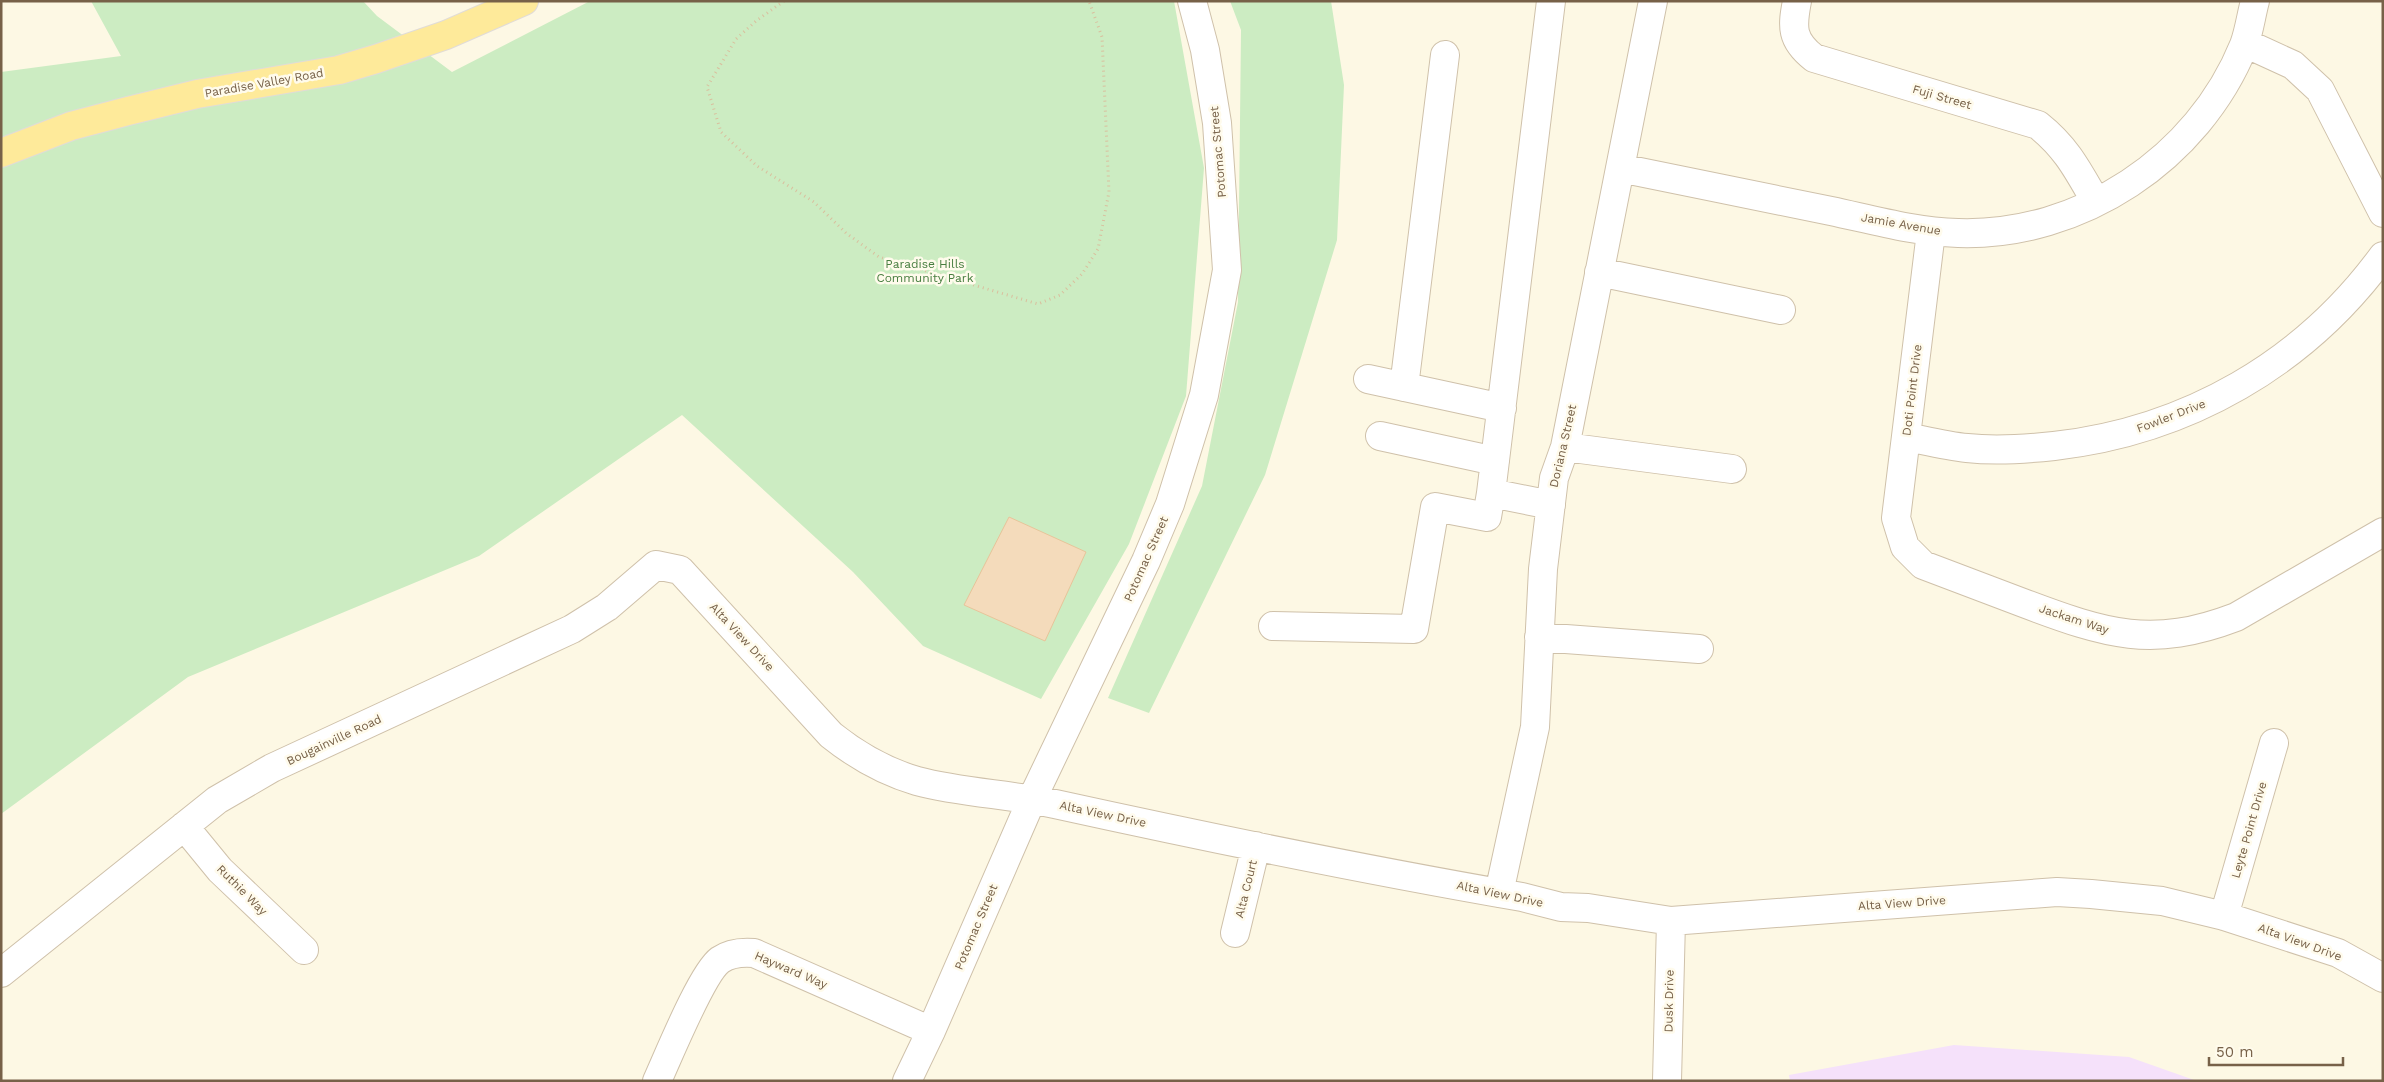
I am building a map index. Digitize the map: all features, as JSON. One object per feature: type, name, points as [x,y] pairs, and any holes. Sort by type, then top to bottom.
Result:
[{"type":"main road","name":"Paradise Valley Road","points":[[1,153],[71,126],[128,111],[198,94],[339,70],[446,35],[521,2]]},
{"type":"street","name":"Potomac Street","points":[[907,1081],[931,1032],[1032,799],[1146,561],[1170,504],[1204,395],[1227,270],[1217,123],[1205,50],[1192,1]]},
{"type":"street","points":[[1273,626],[1414,628],[1435,507],[1487,517],[1551,1]]},
{"type":"street","name":"Doriana Street","points":[[1499,893],[1535,727],[1543,569],[1554,478],[1565,447],[1653,1]]},
{"type":"street","name":"Fuji Street","points":[[1797,1],[1793,22],[1794,30],[1800,44],[1814,58],[2038,125],[2056,139],[2070,158],[2096,202]]},
{"type":"street","name":"Jamie Avenue","points":[[1620,168],[1931,232],[1988,232],[2016,228],[2061,217],[2096,202],[2144,174],[2185,137],[2219,93],[2245,44],[2255,1]]},
{"type":"street","points":[[2245,44],[2293,65],[2316,86],[2327,100],[2383,213]]},
{"type":"street","points":[[1404,387],[1445,55]]},
{"type":"street","name":"Doti Point Drive","points":[[1905,547],[1896,518],[1931,232]]},
{"type":"street","name":"Fowler Drive","points":[[1907,437],[1967,448],[2038,448],[2109,437],[2173,418],[2234,390],[2290,353],[2359,289],[2383,256]]},
{"type":"street","points":[[1599,272],[1781,310]]},
{"type":"street","points":[[1368,379],[1502,408]]},
{"type":"street","points":[[1380,436],[1495,461]]},
{"type":"street","points":[[1565,447],[1732,469]]},
{"type":"street","points":[[1491,493],[1550,505]]},
{"type":"street","name":"Jackam Way","points":[[1905,547],[1923,565],[2081,624],[2103,631],[2148,636],[2192,631],[2236,617],[2383,532]]},
{"type":"street","name":"Bougainville Road","points":[[1,973],[217,800],[272,768],[572,630],[606,607],[656,565],[680,570],[690,581]]},
{"type":"street","name":"Alta View Drive","points":[[690,581],[831,735],[846,747],[875,764],[916,781],[1032,799],[1561,907],[1588,908],[1671,921],[2057,892],[2162,901],[2224,916],[2338,953],[2383,978]]},
{"type":"street","points":[[1540,637],[1699,649]]},
{"type":"street","name":"Leyte Point Drive","points":[[2224,916],[2274,743]]},
{"type":"street","name":"Ruthie Way","points":[[184,826],[220,870],[304,950]]},
{"type":"street","name":"Alta Court","points":[[1235,933],[1256,846]]},
{"type":"street","name":"Dusk Drive","points":[[1667,1081],[1671,921]]},
{"type":"street","name":"Hayward Way","points":[[657,1081],[707,976],[720,960],[737,953],[754,953],[931,1032]]},
{"type":"path","points":[[784,1],[756,20],[736,39],[707,87],[721,132],[757,166],[814,202],[846,233],[879,257],[1038,304],[1060,295],[1082,274],[1098,249],[1109,192],[1102,37],[1088,1]]},
{"type":"shaded area","points":[[1954,1045],[2129,1057],[2197,1081],[1790,1081],[1789,1075]]},
{"type":"green space","name":"Paradise Hills Community Park","points":[[91,1],[363,1],[377,16],[452,72],[590,1],[1174,1],[1204,168],[1186,396],[1129,544],[1041,699],[923,646],[853,572],[682,415],[479,556],[188,677],[1,814],[1,72],[121,56]]},
{"type":"green space","points":[[1230,1],[1331,1],[1344,85],[1337,240],[1265,475],[1149,713],[1108,698],[1202,486],[1238,302],[1241,30]]},
{"type":"building","points":[[1009,517],[1086,552],[1045,641],[964,605]]}]
